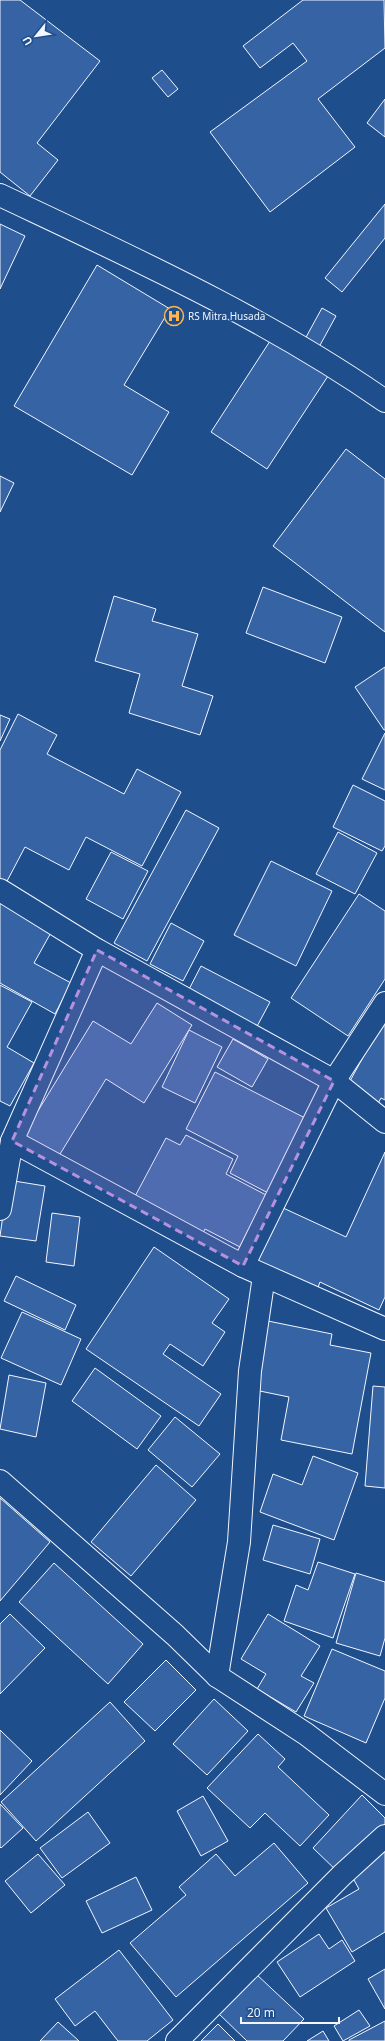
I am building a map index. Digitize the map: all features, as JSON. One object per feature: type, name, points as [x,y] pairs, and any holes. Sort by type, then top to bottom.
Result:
[{"type":"street","points":[[0,195],[181,281],[342,371],[385,401]]},
{"type":"street","points":[[0,890],[96,950],[334,1081],[385,1122]]},
{"type":"street","points":[[0,1208],[12,1141],[96,950]]},
{"type":"street","points":[[243,1266],[334,1081],[385,1003]]},
{"type":"street","points":[[12,1141],[243,1266],[385,1329]]},
{"type":"street","points":[[217,1676],[239,1542],[250,1371],[264,1276]]},
{"type":"street","points":[[0,1481],[175,1635],[217,1676],[306,1734],[385,1794]]},
{"type":"street","points":[[177,2041],[342,1875],[385,1836]]},
{"type":"highlighted area","points":[[97,950],[334,1081],[243,1266],[12,1141]]},
{"type":"building","points":[[0,0],[20,0],[100,61],[37,143],[58,160],[30,196],[0,172]]},
{"type":"building","points":[[303,0],[384,0],[385,48],[318,99],[355,147],[270,212],[210,132],[307,61],[293,43],[260,68],[243,46]]},
{"type":"building","points":[[162,70],[178,89],[168,97],[152,78]]},
{"type":"building","points":[[385,99],[385,137],[367,123]]},
{"type":"building","points":[[385,204],[385,238],[342,292],[325,278]]},
{"type":"building","points":[[0,224],[25,236],[0,289]]},
{"type":"building","points":[[97,265],[170,309],[124,385],[169,412],[132,475],[14,406]]},
{"type":"building","points":[[322,308],[336,316],[319,347],[305,339]]},
{"type":"building","points":[[272,338],[328,376],[267,469],[211,432]]},
{"type":"building","points":[[346,449],[385,479],[385,632],[273,546]]},
{"type":"building","points":[[0,476],[14,483],[0,512]]},
{"type":"building","points":[[263,587],[342,617],[325,663],[246,633]]},
{"type":"building","points":[[114,596],[156,609],[152,621],[198,634],[182,686],[213,696],[200,735],[129,713],[140,674],[95,661]]},
{"type":"building","points":[[385,667],[385,730],[384,730],[355,687]]},
{"type":"building","points":[[18,714],[57,735],[47,754],[124,794],[137,769],[181,792],[142,866],[86,837],[69,870],[25,847],[6,883],[0,880],[0,750]]},
{"type":"building","points":[[0,715],[10,719],[0,741]]},
{"type":"building","points":[[385,733],[385,790],[362,779]]},
{"type":"building","points":[[353,785],[385,801],[385,846],[382,851],[333,827]]},
{"type":"building","points":[[186,810],[219,828],[147,961],[114,943]]},
{"type":"building","points":[[338,832],[377,853],[355,894],[316,874]]},
{"type":"building","points":[[111,852],[148,871],[123,919],[86,899]]},
{"type":"building","points":[[271,861],[332,891],[296,966],[234,935]]},
{"type":"building","points":[[359,894],[385,911],[385,979],[348,1036],[291,998]]},
{"type":"building","points":[[0,895],[53,929],[34,963],[71,983],[55,1014],[0,983]]},
{"type":"building","points":[[171,923],[204,941],[183,981],[150,964]]},
{"type":"building","points":[[201,966],[270,1002],[254,1032],[186,995]]},
{"type":"building","points":[[0,985],[32,1002],[7,1047],[34,1063],[10,1106],[0,1101]]},
{"type":"building","points":[[157,1003],[192,1025],[144,1103],[106,1079],[57,1159],[22,1137],[93,1021],[131,1044]]},
{"type":"building","points":[[385,1017],[385,1100],[381,1098],[376,1107],[356,1096],[360,1087],[350,1081]]},
{"type":"building","points":[[189,1030],[222,1047],[195,1103],[162,1087]]},
{"type":"building","points":[[233,1039],[268,1059],[252,1087],[217,1067]]},
{"type":"building","points":[[215,1072],[307,1119],[270,1194],[230,1173],[238,1156],[186,1129]]},
{"type":"building","points":[[186,1135],[233,1159],[226,1174],[266,1195],[240,1247],[205,1229],[201,1237],[132,1202],[166,1138],[180,1145]]},
{"type":"building","points":[[385,1152],[385,1297],[379,1310],[320,1282],[317,1290],[255,1261],[281,1207],[346,1237]]},
{"type":"building","points":[[8,1180],[45,1186],[36,1241],[0,1236]]},
{"type":"building","points":[[52,1213],[80,1217],[74,1266],[46,1262]]},
{"type":"building","points":[[154,1247],[229,1299],[212,1323],[225,1332],[203,1366],[170,1344],[163,1354],[221,1394],[199,1426],[86,1349]]},
{"type":"building","points":[[16,1276],[76,1305],[65,1330],[4,1301]]},
{"type":"building","points":[[22,1312],[81,1339],[61,1385],[1,1358]]},
{"type":"building","points":[[263,1320],[332,1334],[330,1345],[371,1353],[352,1454],[281,1440],[289,1397],[250,1389]]},
{"type":"building","points":[[95,1368],[161,1416],[137,1449],[72,1401]]},
{"type":"building","points":[[9,1375],[46,1383],[36,1437],[0,1429]]},
{"type":"building","points":[[373,1386],[385,1387],[385,1488],[365,1486]]},
{"type":"building","points":[[175,1417],[220,1454],[192,1487],[148,1450]]},
{"type":"building","points":[[313,1456],[358,1473],[334,1540],[260,1512],[273,1474],[302,1485]]},
{"type":"building","points":[[156,1465],[196,1500],[131,1576],[91,1542]]},
{"type":"building","points":[[0,1498],[50,1542],[0,1601]]},
{"type":"building","points":[[273,1525],[320,1539],[310,1574],[263,1560]]},
{"type":"building","points":[[318,1562],[355,1574],[333,1638],[284,1621],[296,1585],[308,1590]]},
{"type":"building","points":[[54,1563],[143,1644],[108,1684],[19,1602]]},
{"type":"building","points":[[356,1573],[385,1582],[385,1638],[380,1656],[336,1643]]},
{"type":"building","points":[[10,1614],[45,1648],[0,1694],[0,1624]]},
{"type":"building","points":[[268,1614],[320,1646],[301,1676],[314,1683],[296,1712],[257,1689],[266,1674],[241,1659]]},
{"type":"building","points":[[332,1649],[385,1671],[385,1698],[366,1743],[304,1716]]},
{"type":"building","points":[[166,1660],[196,1690],[155,1731],[124,1702]]},
{"type":"building","points":[[214,1699],[248,1731],[207,1775],[173,1744]]},
{"type":"building","points":[[110,1702],[145,1741],[36,1841],[1,1802]]},
{"type":"building","points":[[0,1730],[32,1761],[0,1795]]},
{"type":"building","points":[[258,1734],[285,1759],[278,1767],[329,1815],[300,1846],[265,1813],[250,1828],[207,1788]]},
{"type":"building","points":[[362,1795],[385,1818],[385,1827],[340,1874],[313,1848]]},
{"type":"building","points":[[203,1796],[228,1841],[201,1856],[177,1811]]},
{"type":"building","points":[[0,1804],[23,1828],[1,1848],[0,1847]]},
{"type":"building","points":[[88,1812],[110,1843],[62,1878],[40,1848]]},
{"type":"building","points":[[274,1843],[308,1883],[176,1997],[130,1943],[186,1895],[179,1887],[216,1854],[235,1876]]},
{"type":"building","points":[[385,1849],[385,1932],[352,1952],[326,1908],[359,1889],[349,1871]]},
{"type":"building","points":[[38,1854],[65,1885],[31,1913],[5,1881]]},
{"type":"building","points":[[136,1877],[152,1910],[102,1933],[86,1901]]},
{"type":"building","points":[[319,1934],[329,1949],[342,1940],[355,1961],[300,1997],[277,1962]]},
{"type":"building","points":[[119,1950],[173,2020],[147,2041],[118,2041],[95,2011],[75,2026],[55,1999]]},
{"type":"building","points":[[385,1969],[385,2009],[368,1979]]},
{"type":"building","points":[[255,1973],[304,2019],[283,2041],[247,2041],[218,2013]]},
{"type":"building","points":[[359,2010],[370,2026],[343,2041],[334,2026]]},
{"type":"building","points":[[385,2021],[385,2041],[349,2041],[349,2040]]},
{"type":"building","points":[[58,2022],[79,2041],[40,2041]]},
{"type":"building","points":[[218,2024],[235,2041],[201,2041]]},
{"type":"building","points":[[323,2031],[329,2041],[307,2041]]},
{"type":"place","name":"RS Mitra Husada","points":[[174,316]]}]
